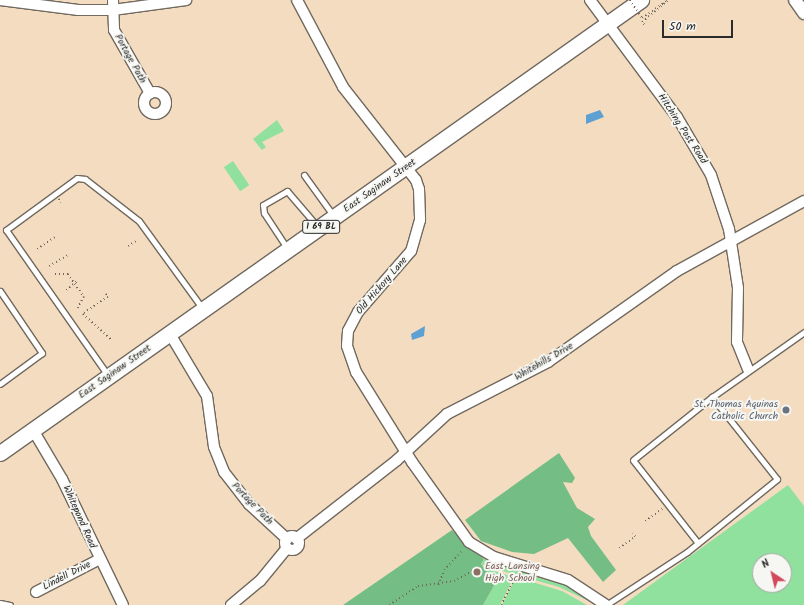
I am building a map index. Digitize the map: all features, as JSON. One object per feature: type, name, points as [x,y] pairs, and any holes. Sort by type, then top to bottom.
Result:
[{"type":"main road","name":"East Saginaw Street","points":[[0,453],[289,251],[642,0]]},
{"type":"street","points":[[0,0],[59,10],[186,0]]},
{"type":"street","name":"Old Hickory Lane","points":[[297,0],[343,87],[406,168],[419,189],[416,238],[404,262],[358,312],[348,331],[347,346],[356,372],[406,452],[456,527],[477,548],[502,560],[568,580],[606,605]]},
{"type":"street","name":"Hitching Post Road","points":[[590,0],[609,23],[695,145],[721,201],[730,240],[738,288],[737,342],[748,369]]},
{"type":"street","points":[[795,0],[804,13]]},
{"type":"street","name":"Portage Path","points":[[113,5],[114,30],[150,93]]},
{"type":"street","name":"Whitehills Drive","points":[[231,605],[260,581],[290,542],[406,452],[447,414],[548,362],[677,271],[730,240],[804,201]]},
{"type":"street","name":"Portage Path","points":[[170,334],[207,396],[214,447],[224,472],[250,504],[290,542]]},
{"type":"street","name":"Whitepond Road","points":[[33,430],[62,479],[98,560],[123,605]]},
{"type":"street","name":"Lindell Drive","points":[[36,592],[98,560]]},
{"type":"lane","points":[[304,175],[335,218]]},
{"type":"lane","points":[[0,233],[82,178],[139,221],[204,310]]},
{"type":"lane","points":[[289,251],[264,213],[263,205],[287,191],[320,228]]},
{"type":"lane","points":[[6,230],[109,377]]},
{"type":"lane","points":[[0,291],[42,353],[0,384]]},
{"type":"lane","points":[[698,543],[633,460],[748,369],[804,332]]},
{"type":"lane","points":[[606,605],[698,543],[777,479],[712,397]]},
{"type":"lane","points":[[0,603],[10,605]]},
{"type":"path","points":[[630,0],[642,18],[668,0]]},
{"type":"path","points":[[644,25],[642,22],[668,0]]},
{"type":"path","points":[[59,199],[62,203]]},
{"type":"path","points":[[37,249],[55,237]]},
{"type":"path","points":[[128,246],[136,241]]},
{"type":"path","points":[[49,266],[68,255]]},
{"type":"path","points":[[55,274],[68,274],[84,297],[78,308]]},
{"type":"path","points":[[66,290],[78,281]]},
{"type":"path","points":[[106,294],[108,297],[83,314],[113,341]]},
{"type":"path","points":[[644,521],[669,505]]},
{"type":"path","points":[[619,548],[635,537],[633,534]]},
{"type":"path","points":[[438,586],[444,570],[461,552]]},
{"type":"path","points":[[389,605],[418,586],[438,586],[482,566]]},
{"type":"path","points":[[501,605],[516,576]]},
{"type":"green space","points":[[277,120],[284,131],[262,142],[266,147],[262,150],[253,139]]},
{"type":"green space","points":[[233,161],[249,185],[240,191],[224,167]]},
{"type":"green space","points":[[559,453],[575,478],[572,483],[563,482],[577,508],[595,519],[588,527],[591,536],[616,570],[603,582],[568,538],[534,554],[512,552],[481,541],[465,520]]},
{"type":"green space","points":[[788,485],[804,506],[804,605],[623,605]]},
{"type":"green space","points":[[452,530],[484,559],[481,564],[496,582],[483,605],[343,605]]},
{"type":"green space","points":[[484,559],[564,584],[597,605],[559,587],[485,566],[481,564]]},
{"type":"green space","points":[[484,568],[514,577],[500,605],[483,605],[496,582]]},
{"type":"green space","points":[[516,577],[562,591],[587,605],[502,605]]},
{"type":"water","points":[[600,110],[604,117],[586,124],[586,115]]},
{"type":"water","points":[[425,326],[424,336],[412,340],[411,334]]},
{"type":"place","name":"St. Thomas Aquinas Catholic Church","points":[[786,410]]},
{"type":"place","name":"East Lansing High School","points":[[477,572]]}]
